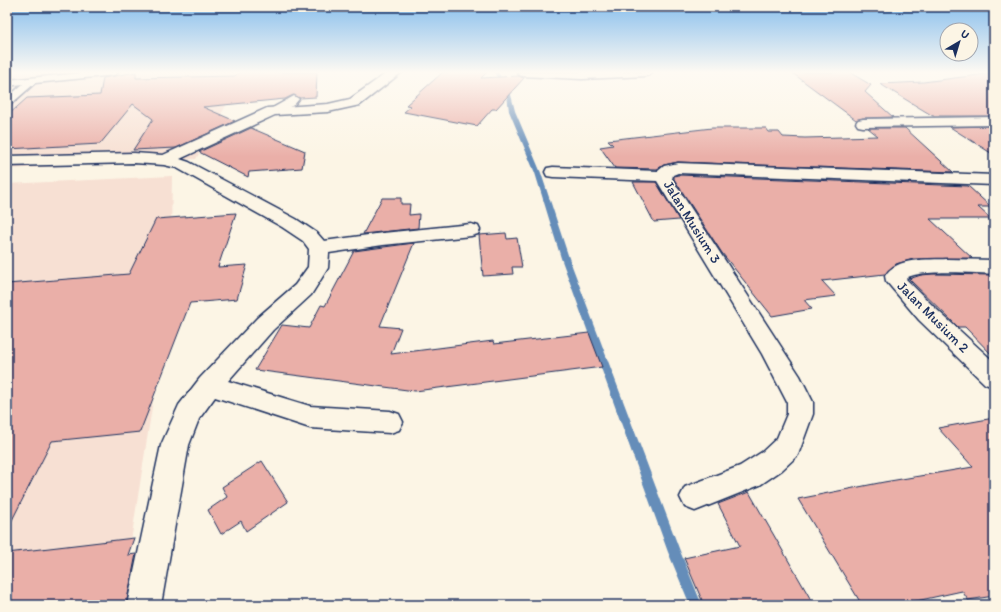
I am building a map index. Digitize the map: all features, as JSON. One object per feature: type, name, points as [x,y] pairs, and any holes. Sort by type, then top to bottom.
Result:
[{"type":"street","points":[[165,160],[272,110],[328,108],[357,101]]},
{"type":"street","points":[[863,123],[994,121]]},
{"type":"street","points":[[7,161],[134,158],[165,160],[183,165],[289,223],[310,237],[319,248],[318,268],[303,290],[265,324],[209,385],[188,413],[175,445],[144,605]]},
{"type":"street","name":"Jalan Musium 3","points":[[695,497],[750,476],[772,461],[788,446],[800,414],[800,402],[791,383],[664,179],[664,176],[670,169],[678,168],[994,180]]},
{"type":"street","points":[[553,172],[664,176]]},
{"type":"street","points":[[319,248],[383,239],[471,230]]},
{"type":"street","name":"Jalan Musium 2","points":[[994,267],[912,268],[901,271],[895,276],[896,281],[922,309],[994,377]]},
{"type":"street","points":[[209,385],[310,417],[390,422]]},
{"type":"lane","points":[[272,110],[291,103],[293,101]]},
{"type":"shaded area","points":[[7,101],[228,101],[196,159],[7,169]]},
{"type":"shaded area","points":[[172,176],[170,292],[121,605],[7,605],[7,184]]},
{"type":"building","points":[[24,101],[269,101],[203,107],[235,121],[176,148],[133,150],[153,119],[133,104],[100,144],[7,149],[7,116]]},
{"type":"building","points":[[411,101],[504,101],[496,109],[492,109],[477,126],[404,112],[411,106],[406,105]]},
{"type":"building","points":[[830,101],[875,101],[893,117],[863,118],[856,120]]},
{"type":"building","points":[[907,101],[994,101],[994,116],[933,116]]},
{"type":"building","points":[[994,126],[994,155],[950,127]]},
{"type":"building","points":[[251,128],[305,151],[302,168],[249,172],[248,177],[199,152]]},
{"type":"building","points":[[712,128],[766,128],[769,132],[779,132],[783,137],[805,138],[878,136],[868,128],[905,128],[953,172],[678,162],[664,165],[657,169],[615,168],[600,147],[613,145],[608,140]]},
{"type":"building","points":[[674,176],[968,186],[991,207],[978,207],[991,219],[930,219],[972,258],[913,259],[896,264],[885,274],[822,281],[836,296],[804,300],[812,309],[772,316],[722,253],[674,179]]},
{"type":"building","points":[[633,182],[656,182],[679,220],[654,222]]},
{"type":"building","points":[[382,198],[401,198],[401,204],[410,204],[409,215],[419,214],[418,228],[363,234]]},
{"type":"building","points":[[236,213],[218,267],[247,265],[237,299],[190,303],[140,432],[52,441],[7,530],[7,284],[129,274],[156,219]]},
{"type":"building","points":[[506,233],[507,239],[517,238],[522,267],[512,267],[513,274],[483,276],[479,235]]},
{"type":"building","points":[[414,243],[380,326],[401,328],[391,354],[493,341],[494,344],[589,333],[602,367],[415,391],[255,370],[282,325],[309,328],[321,305],[325,306],[354,251]]},
{"type":"building","points":[[921,275],[991,275],[994,278],[994,357],[965,327],[958,327],[909,279]]},
{"type":"building","points":[[994,418],[994,596],[968,600],[962,591],[898,605],[862,605],[798,499],[884,482],[973,467],[938,428]]},
{"type":"building","points":[[262,461],[288,502],[246,531],[241,521],[221,534],[208,510],[227,497],[222,487]]},
{"type":"building","points":[[749,492],[814,605],[704,605],[684,558],[740,546],[718,504]]},
{"type":"building","points":[[134,538],[128,555],[136,554],[126,605],[7,605],[7,553]]},
{"type":"waterway","points":[[510,101],[512,111],[538,173],[565,258],[674,552],[696,605]]}]
